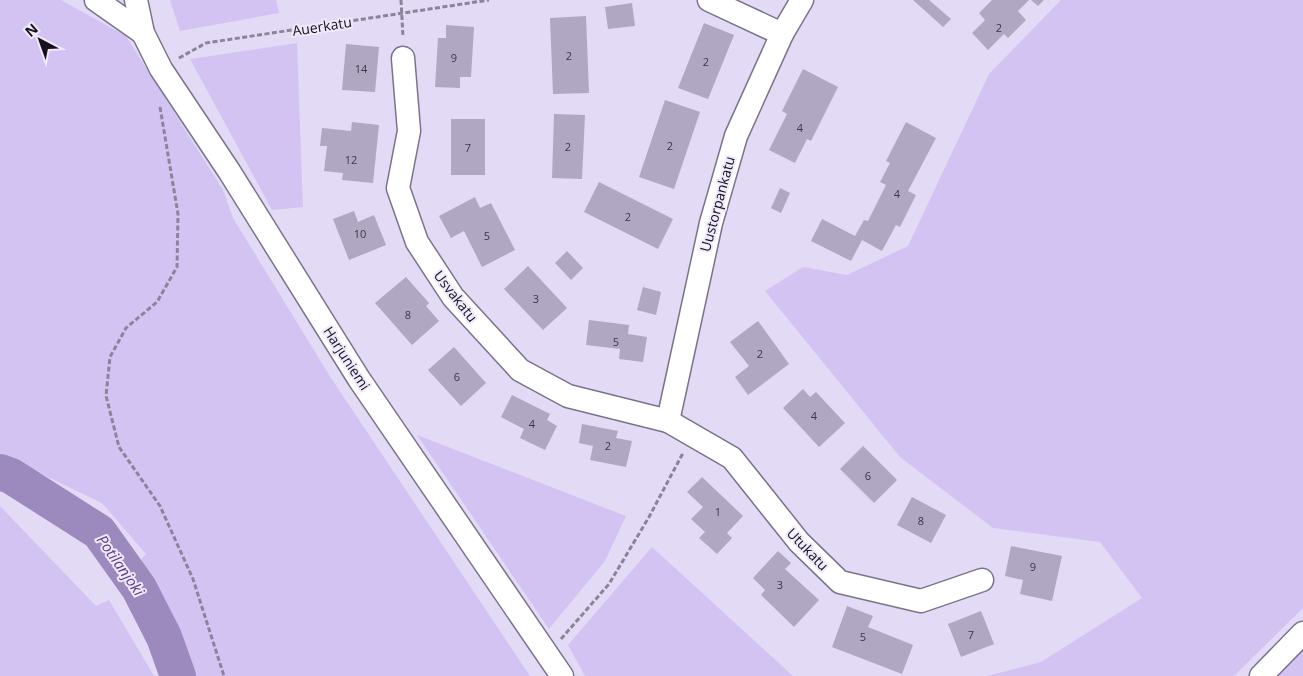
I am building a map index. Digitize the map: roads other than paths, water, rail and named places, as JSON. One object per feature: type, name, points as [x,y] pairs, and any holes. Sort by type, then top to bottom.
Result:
[{"type":"street","name":"Harjuniemi","points":[[96,0],[143,32]]},
{"type":"street","name":"Harjuniemi","points":[[136,0],[143,32],[161,69],[229,171],[359,379],[562,676]]},
{"type":"street","points":[[709,0],[782,34]]},
{"type":"street","name":"Uustorpankatu","points":[[668,420],[711,222],[736,136],[782,34],[802,0]]},
{"type":"street","name":"Usvakatu","points":[[403,58],[409,131],[398,188],[416,242],[453,297],[520,370],[568,396],[668,420]]},
{"type":"street","name":"Utukatu","points":[[668,420],[732,458],[799,542],[840,582],[921,601],[982,580]]},
{"type":"street","points":[[1261,676],[1303,633]]},
{"type":"waterway","name":"Potilanjoki","points":[[0,472],[11,476],[99,532],[139,588],[164,637],[178,676]]}]
